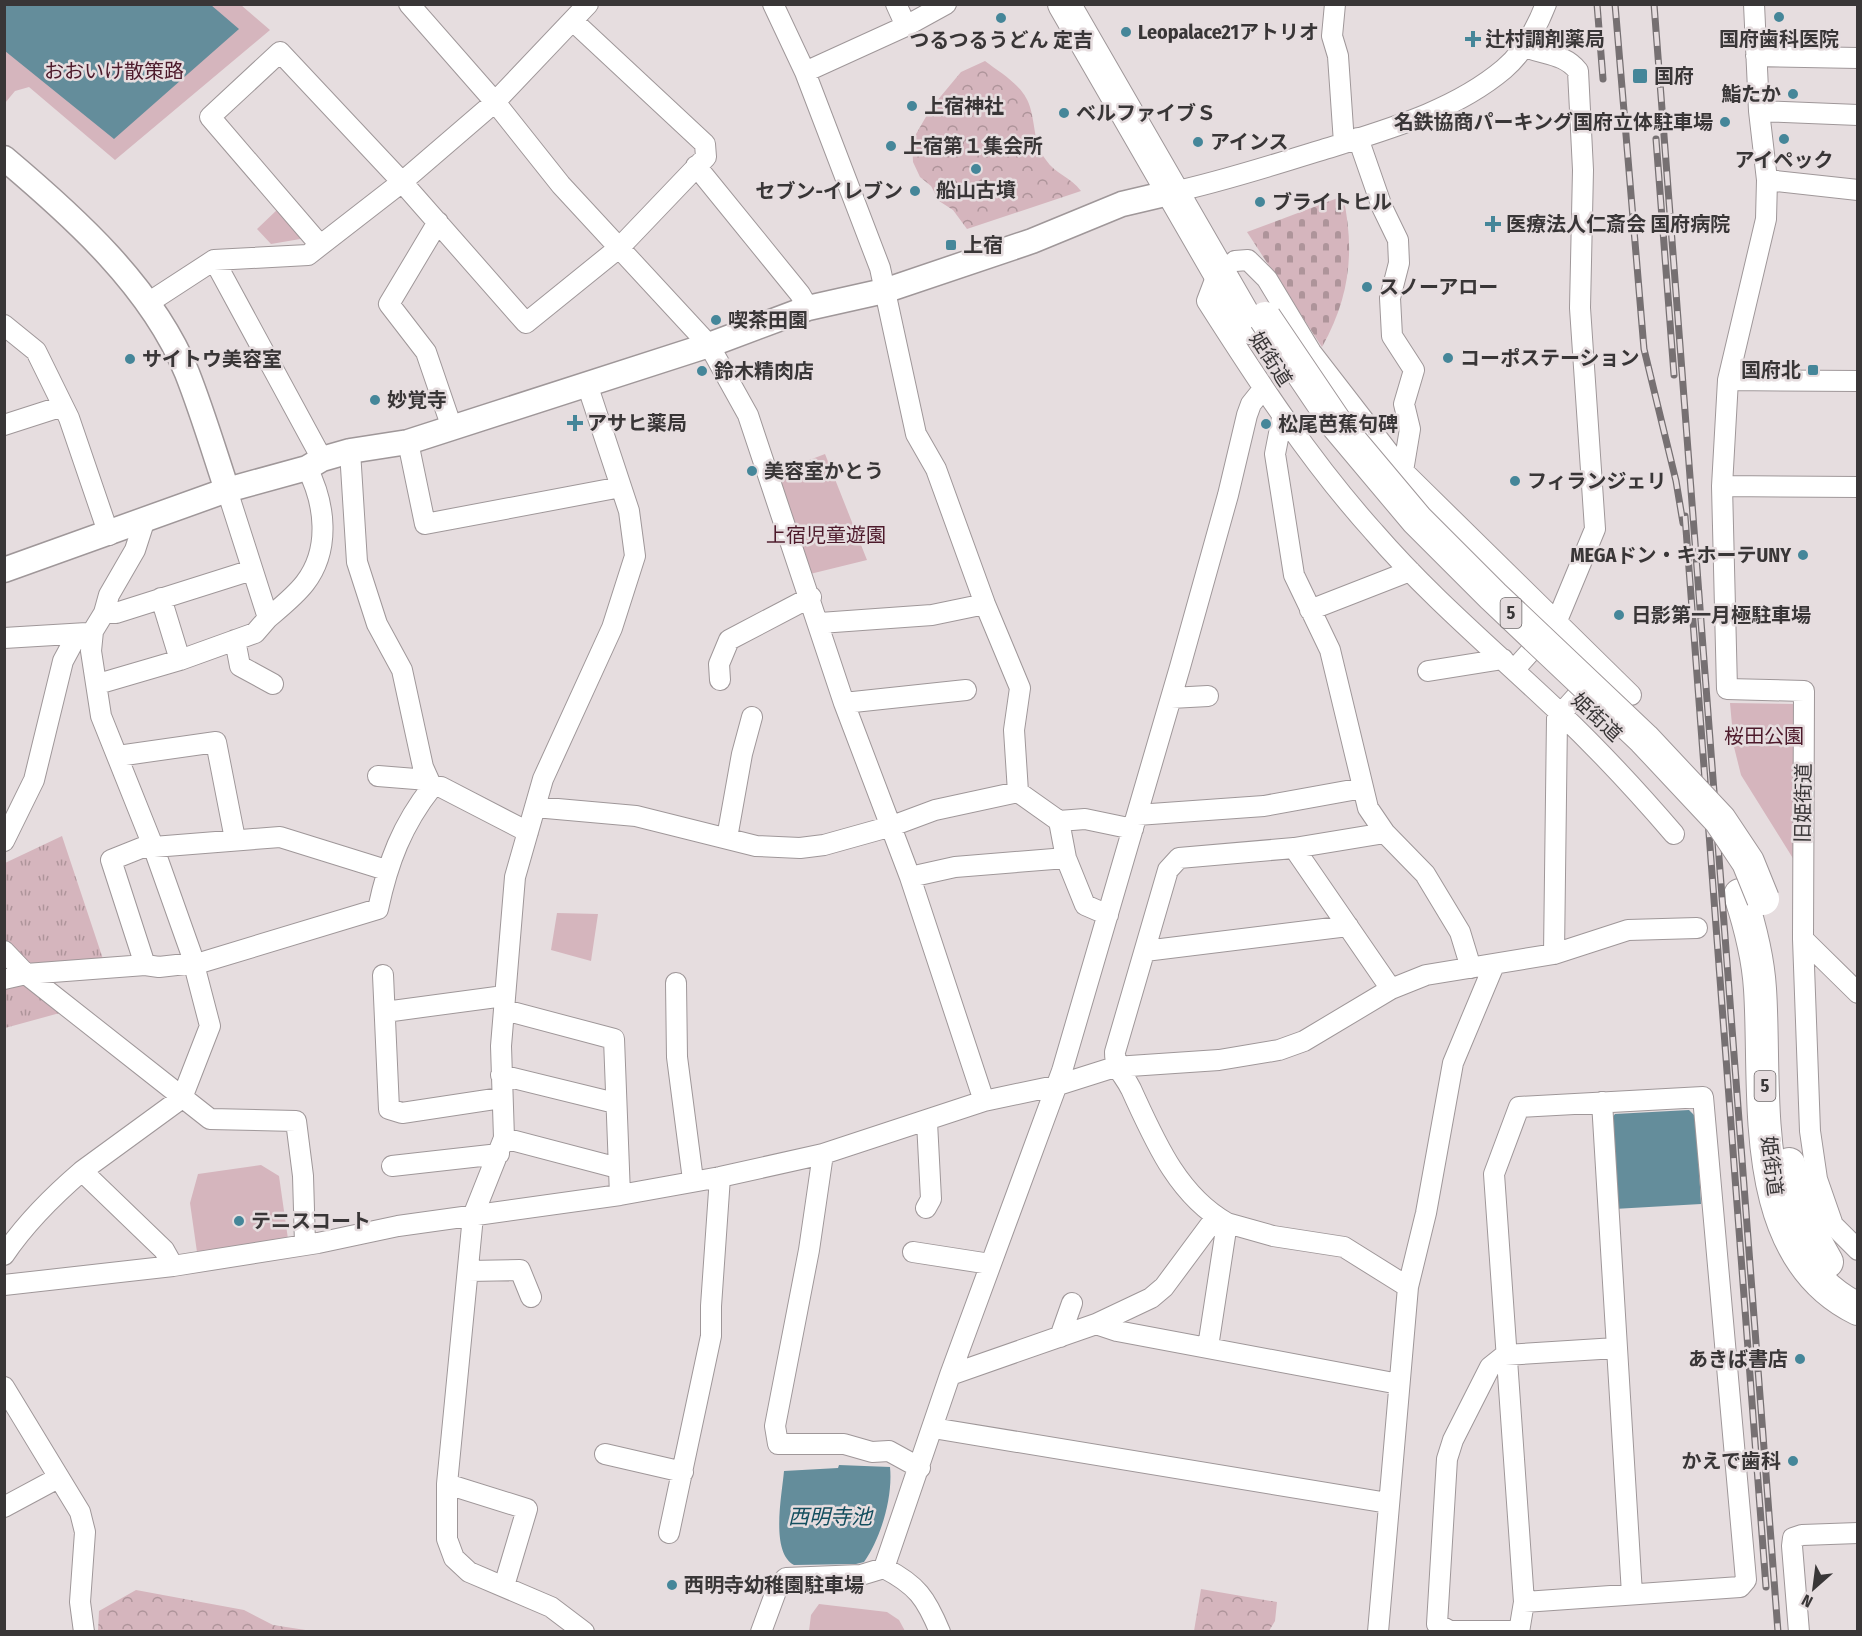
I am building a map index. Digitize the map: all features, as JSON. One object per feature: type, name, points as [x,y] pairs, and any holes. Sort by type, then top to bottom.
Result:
[{"type":"main road","name":"姫街道","points":[[1064,4],[1110,88],[1173,192],[1227,267],[1258,323],[1338,426],[1417,520],[1493,596],[1644,739],[1720,820],[1748,862],[1763,899],[1780,997],[1787,1152],[1791,1176],[1808,1228],[1815,1263],[1826,1287],[1857,1309]]},
{"type":"main road","name":"姫街道","points":[[1815,1263],[1836,1272],[1857,1287]]},
{"type":"street","points":[[148,303],[214,260],[308,255],[402,182],[495,102],[588,4]]},
{"type":"street","points":[[773,4],[806,72],[880,268],[916,434],[936,469],[985,604],[1020,688],[1014,730],[1018,792]]},
{"type":"street","points":[[896,4],[906,26]]},
{"type":"street","points":[[806,72],[906,26],[946,4]]},
{"type":"street","points":[[1335,4],[1332,36],[1338,56],[1351,141],[1398,240],[1399,263],[1390,298],[1392,336],[1414,370],[1404,404],[1410,429],[1403,471]]},
{"type":"street","points":[[4,570],[109,535],[145,519],[227,490],[350,452],[408,442],[709,345],[808,308],[884,291],[1032,241],[1122,204],[1220,182],[1407,122],[1453,102],[1506,68],[1523,46],[1546,4]]},
{"type":"street","points":[[1754,4],[1759,111],[1767,180],[1766,219],[1728,380],[1722,486],[1857,487]]},
{"type":"street","points":[[420,9],[561,185],[709,345],[748,415],[820,623],[844,703],[910,877],[984,1101]]},
{"type":"street","points":[[320,245],[210,117],[280,52],[402,182],[526,323],[620,247],[706,157],[705,144],[573,21]]},
{"type":"street","points":[[1428,671],[1508,665],[1556,623],[1594,529],[1580,308],[1583,170],[1578,71],[1562,57],[1542,55],[1523,46]]},
{"type":"street","points":[[1756,56],[1857,58]]},
{"type":"street","points":[[1759,111],[1857,115]]},
{"type":"street","points":[[4,158],[92,237],[148,303],[186,371],[268,618]]},
{"type":"street","points":[[696,166],[800,294],[808,308]]},
{"type":"street","points":[[1767,180],[1857,190]]},
{"type":"street","points":[[438,222],[389,304],[426,352],[452,428]]},
{"type":"street","points":[[98,684],[180,660],[255,633],[306,581],[318,556],[324,528],[315,464],[214,260]]},
{"type":"street","points":[[1630,695],[1403,471],[1311,352],[1267,279],[1248,260],[1227,267],[1207,301],[1282,418],[1373,532],[1410,571],[1561,714],[1636,790],[1674,834]]},
{"type":"street","points":[[4,326],[36,351],[63,406],[109,535]]},
{"type":"street","points":[[1728,380],[1857,381]]},
{"type":"street","points":[[584,1632],[551,1607],[470,1572],[454,1558],[447,1539],[447,1484],[473,1216],[501,1146],[501,1075],[515,877],[543,779],[612,628],[635,556],[629,511],[587,384]]},
{"type":"street","points":[[884,1568],[950,1375],[1062,1071],[1171,698],[1228,495],[1247,415],[1251,404],[1263,389]]},
{"type":"street","points":[[4,425],[63,406]]},
{"type":"street","points":[[1282,418],[1275,454],[1286,536],[1294,574],[1330,650],[1368,808],[1385,833],[1425,874],[1460,932],[1471,968]]},
{"type":"street","points":[[408,442],[425,524],[621,487]]},
{"type":"street","points":[[350,452],[357,562],[377,624],[402,670],[423,767],[430,784]]},
{"type":"street","name":"旧姫街道","points":[[1722,486],[1727,689],[1804,691],[1803,939]]},
{"type":"street","points":[[4,841],[34,780],[63,661],[104,613],[109,595],[135,550],[145,519]]},
{"type":"street","points":[[104,613],[117,613],[252,570]]},
{"type":"street","points":[[1310,610],[1410,571]]},
{"type":"street","points":[[720,680],[719,664],[729,640],[811,597]]},
{"type":"street","points":[[161,598],[180,660]]},
{"type":"street","points":[[820,623],[932,615],[985,604]]},
{"type":"street","points":[[4,638],[85,633]]},
{"type":"street","points":[[4,1255],[15,1239],[50,1201],[82,1171],[182,1098],[210,1026],[194,963],[153,846],[101,716],[98,684],[85,633]]},
{"type":"street","points":[[236,640],[240,666],[273,684]]},
{"type":"street","points":[[1554,954],[1557,718],[1603,668]]},
{"type":"street","points":[[844,703],[966,690]]},
{"type":"street","points":[[1171,698],[1208,696]]},
{"type":"street","points":[[727,838],[742,754],[752,717]]},
{"type":"street","points":[[118,756],[216,741],[235,840]]},
{"type":"street","points":[[378,776],[441,787],[528,832]]},
{"type":"street","points":[[4,979],[26,974],[194,963],[378,909],[386,870],[403,828],[430,784]]},
{"type":"street","points":[[536,807],[636,816],[756,846],[800,848],[824,845],[892,826],[935,810],[1018,792],[1059,821],[1085,819],[1135,822],[1264,806],[1364,788]]},
{"type":"street","points":[[1059,821],[1066,858],[1085,905],[1108,915]]},
{"type":"street","points":[[1385,833],[1294,848],[1179,858],[1168,870],[1115,1052],[1115,1067],[1126,1079],[1160,1151],[1171,1168],[1222,1220],[1273,1236],[1344,1247],[1408,1287]]},
{"type":"street","points":[[145,965],[111,860],[141,848],[289,838],[386,870]]},
{"type":"street","points":[[1294,848],[1391,989]]},
{"type":"street","points":[[910,877],[955,867],[1066,858]]},
{"type":"street","points":[[1145,951],[1348,927]]},
{"type":"street","points":[[4,1285],[173,1266],[398,1226],[620,1195],[693,1180],[720,1177],[823,1154],[927,1122],[984,1101],[1055,1086],[1115,1067],[1219,1060],[1279,1050],[1304,1041],[1391,989],[1426,975],[1554,954],[1628,930],[1697,928]]},
{"type":"street","points":[[1803,939],[1857,993]]},
{"type":"street","points":[[1803,939],[1810,1131],[1817,1179],[1833,1225],[1857,1250]]},
{"type":"street","points":[[4,951],[26,974],[210,1119],[296,1121],[303,1176],[305,1244]]},
{"type":"street","points":[[1378,1632],[1408,1287],[1426,1213],[1453,1063],[1494,965]]},
{"type":"street","points":[[383,975],[389,1109],[402,1113],[501,1098]]},
{"type":"street","points":[[676,983],[677,1056],[693,1180]]},
{"type":"street","points":[[385,1012],[505,1003],[614,1039],[620,1195]]},
{"type":"street","points":[[501,1075],[615,1103]]},
{"type":"street","points":[[1524,1602],[1740,1587],[1746,1580],[1703,1097],[1519,1107],[1494,1174],[1505,1355],[1515,1448],[1524,1602],[1519,1631],[1450,1631],[1437,1624],[1447,1459],[1453,1440],[1490,1367],[1505,1355],[1616,1348]]},
{"type":"street","points":[[1602,1102],[1632,1594]]},
{"type":"street","points":[[927,1122],[931,1199],[927,1208]]},
{"type":"street","points":[[392,1166],[501,1146],[618,1168]]},
{"type":"street","points":[[823,1154],[809,1250],[775,1426],[778,1444],[844,1444],[872,1452],[889,1451],[920,1468]]},
{"type":"street","points":[[82,1171],[164,1250],[173,1266]]},
{"type":"street","points":[[669,1533],[711,1336],[720,1177]]},
{"type":"street","points":[[950,1375],[1096,1324],[1151,1298],[1164,1287],[1222,1220]]},
{"type":"street","points":[[1208,1347],[1222,1220]]},
{"type":"street","points":[[913,1252],[990,1264]]},
{"type":"street","points":[[468,1271],[520,1270],[531,1297]]},
{"type":"street","points":[[1060,1337],[1072,1303]]},
{"type":"street","points":[[1096,1324],[1117,1331],[1399,1384]]},
{"type":"street","points":[[4,1387],[80,1512],[85,1532],[80,1602],[84,1632]]},
{"type":"street","points":[[933,1428],[1388,1503]]},
{"type":"street","points":[[605,1454],[683,1472]]},
{"type":"street","points":[[4,1507],[58,1478]]},
{"type":"street","points":[[447,1484],[527,1509],[504,1586]]},
{"type":"street","points":[[1799,1632],[1793,1538],[1802,1535],[1857,1533]]},
{"type":"street","points":[[761,1632],[778,1586],[786,1578],[861,1575],[884,1568],[901,1577],[921,1593],[940,1632]]},
{"type":"green space","name":"おおいけ散策路","points":[[5,5],[241,5],[270,30],[115,160],[29,87],[15,91],[5,103]]},
{"type":"green space","points":[[985,61],[1012,81],[1023,93],[1030,107],[1037,141],[1042,153],[1050,165],[1081,191],[967,229],[953,210],[939,201],[931,186],[920,177],[913,162],[912,141],[931,108],[961,72]]},
{"type":"green space","points":[[1343,196],[1349,236],[1348,273],[1339,310],[1322,347],[1247,232]]},
{"type":"green space","points":[[279,208],[306,238],[271,244],[257,229]]},
{"type":"green space","name":"上宿児童遊園","points":[[825,454],[867,560],[810,574],[775,473]]},
{"type":"green space","name":"桜田公園","points":[[1730,703],[1794,704],[1794,860],[1741,775],[1734,747]]},
{"type":"green space","points":[[62,836],[105,965],[31,969],[5,945],[5,863]]},
{"type":"green space","points":[[557,913],[598,914],[591,961],[551,950]]},
{"type":"green space","points":[[21,979],[67,1011],[5,1028],[5,983]]},
{"type":"green space","name":"テニスコート","points":[[261,1165],[279,1176],[288,1239],[197,1252],[190,1203],[198,1174]]},
{"type":"green space","points":[[1201,1589],[1277,1602],[1275,1621],[1269,1631],[1194,1631]]},
{"type":"green space","points":[[136,1590],[244,1610],[273,1625],[312,1631],[98,1631],[99,1611]]},
{"type":"green space","points":[[819,1604],[887,1612],[899,1620],[905,1631],[809,1631],[811,1615]]},
{"type":"water","name":"おおいけ散策路","points":[[4,5],[211,5],[239,29],[114,139],[5,51]]},
{"type":"water","points":[[1689,1110],[1696,1117],[1701,1204],[1614,1209],[1609,1122],[1615,1114]]},
{"type":"water","name":"西明寺池","points":[[839,1465],[890,1467],[888,1504],[876,1541],[864,1562],[794,1565],[782,1548],[780,1536],[779,1522],[784,1471],[838,1468]]},
{"type":"railway","points":[[1597,4],[1603,79]]},
{"type":"railway","points":[[1615,4],[1644,349],[1676,481],[1683,523]]},
{"type":"railway","points":[[1654,4],[1778,1632]]},
{"type":"railway","points":[[1656,139],[1674,375]]},
{"type":"railway","points":[[1685,516],[1766,1587]]},
{"type":"place","name":"国府歯科医院","points":[[1779,17]]},
{"type":"place","name":"つるつるうどん 定吉","points":[[1001,18]]},
{"type":"place","name":"Leopalace21アトリオ","points":[[1126,32]]},
{"type":"place","name":"辻村調剤薬局","points":[[1473,39]]},
{"type":"place","name":"国府","points":[[1640,76]]},
{"type":"place","name":"鮨たか","points":[[1793,94]]},
{"type":"place","name":"上宿神社","points":[[912,106]]},
{"type":"place","name":"ベルファイブＳ","points":[[1064,113]]},
{"type":"place","name":"名鉄協商パーキング国府立体駐車場","points":[[1725,122]]},
{"type":"place","name":"アイペック","points":[[1784,139]]},
{"type":"place","name":"アインス","points":[[1198,142]]},
{"type":"place","name":"上宿第１集会所","points":[[891,146]]},
{"type":"place","name":"船山古墳","points":[[976,169]]},
{"type":"place","name":"セブン-イレブン","points":[[915,191]]},
{"type":"place","name":"ブライトヒル","points":[[1260,202]]},
{"type":"place","name":"医療法人仁斎会 国府病院","points":[[1493,224]]},
{"type":"place","name":"上宿","points":[[951,245]]},
{"type":"place","name":"スノーアロー","points":[[1367,287]]},
{"type":"place","name":"喫茶田園","points":[[716,320]]},
{"type":"place","name":"コーポステーション","points":[[1448,358]]},
{"type":"place","name":"サイトウ美容室","points":[[130,359]]},
{"type":"place","name":"国府北","points":[[1813,370]]},
{"type":"place","name":"鈴木精肉店","points":[[702,371]]},
{"type":"place","name":"妙覚寺","points":[[375,400]]},
{"type":"place","name":"アサヒ薬局","points":[[575,423]]},
{"type":"place","name":"松尾芭蕉句碑","points":[[1266,424]]},
{"type":"place","name":"美容室かとう","points":[[752,471]]},
{"type":"place","name":"フィランジェリ","points":[[1515,481]]},
{"type":"place","name":"MEGAドン・キホーテUNY","points":[[1803,555]]},
{"type":"place","name":"日影第一月極駐車場","points":[[1619,615]]},
{"type":"place","name":"テニスコート","points":[[239,1221]]},
{"type":"place","name":"あきば書店","points":[[1800,1359]]},
{"type":"place","name":"かえで歯科","points":[[1793,1461]]},
{"type":"place","name":"西明寺幼稚園駐車場","points":[[672,1585]]}]
